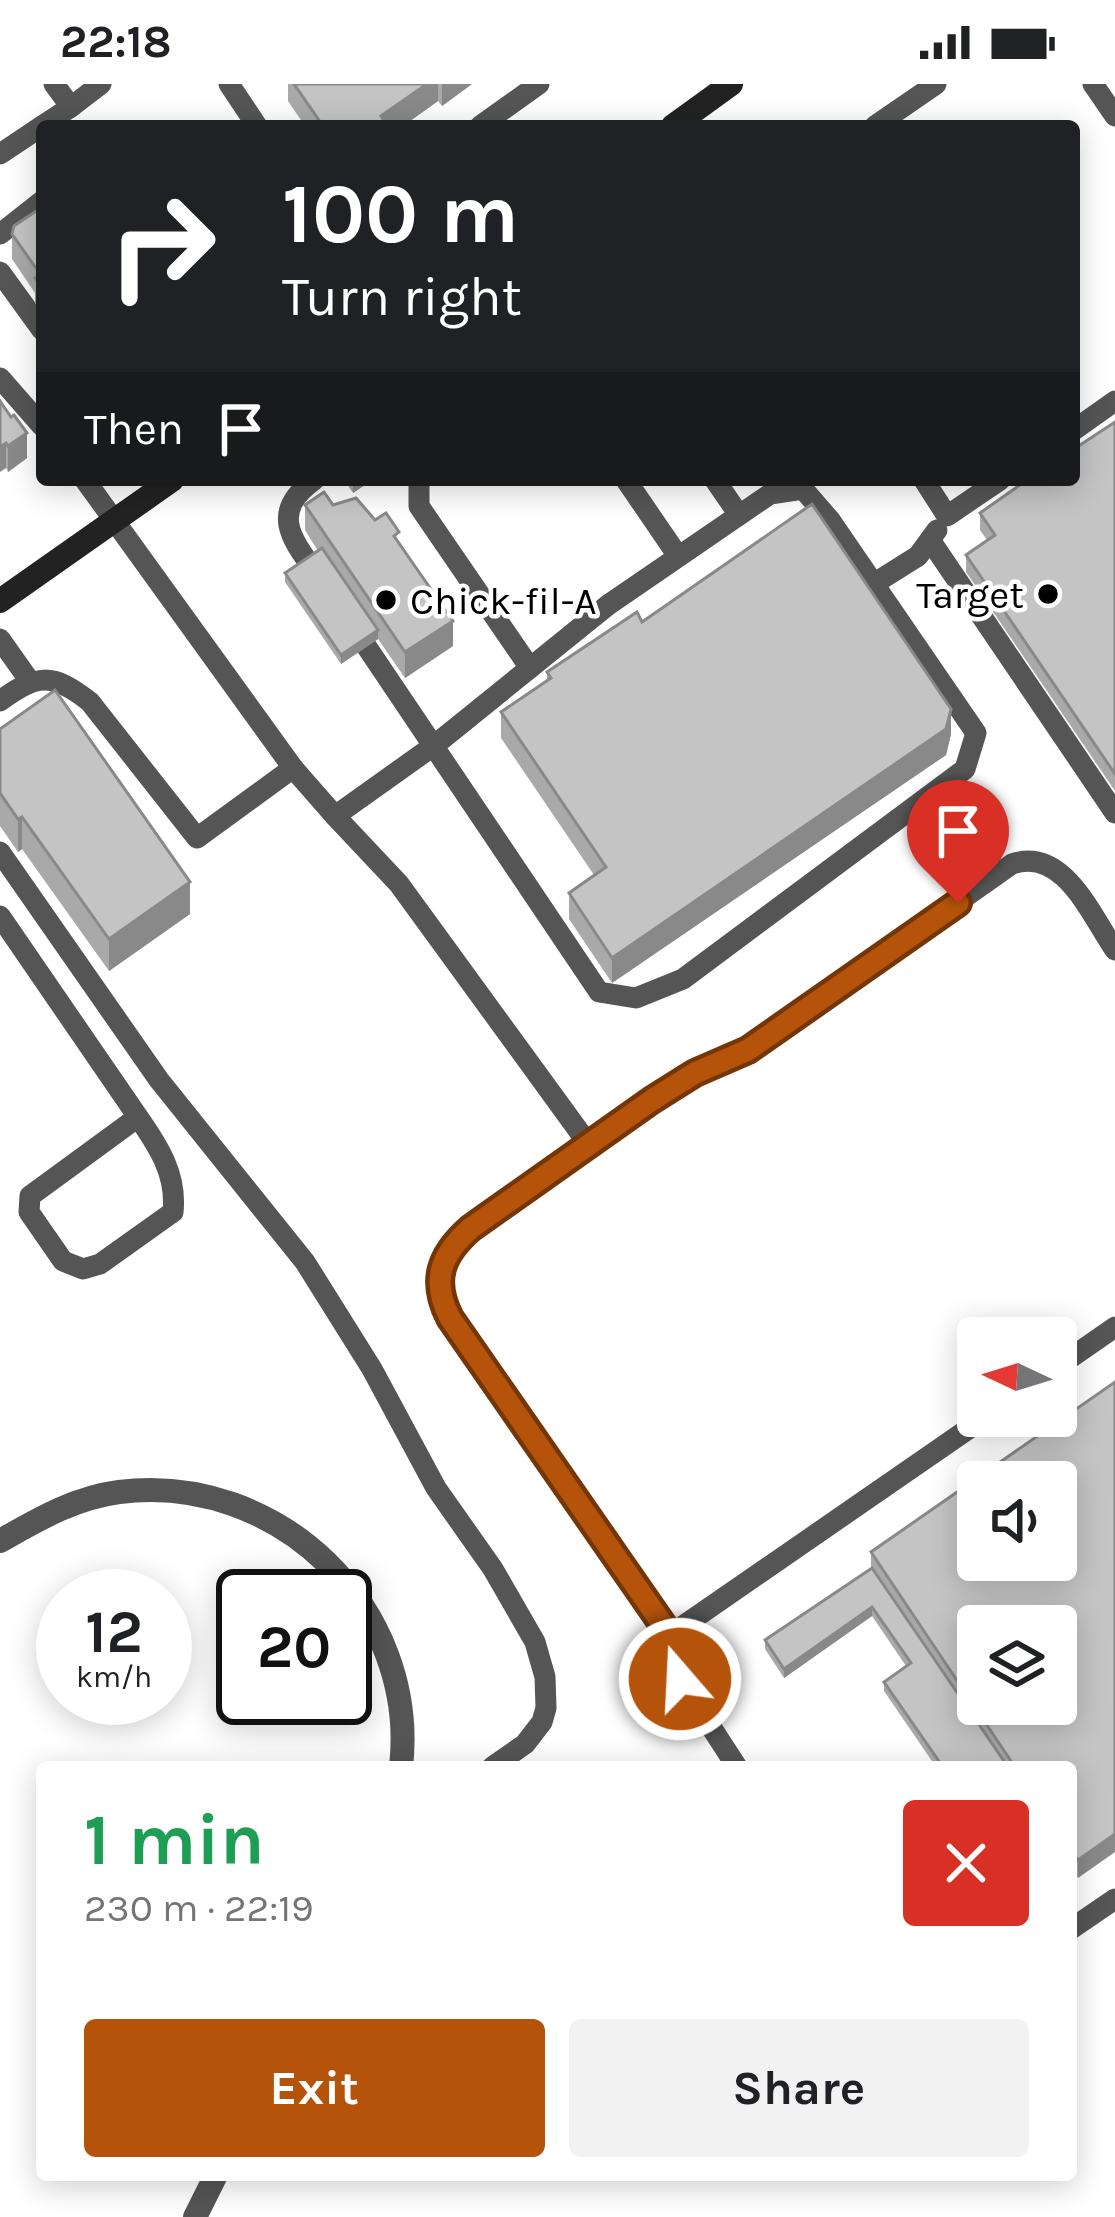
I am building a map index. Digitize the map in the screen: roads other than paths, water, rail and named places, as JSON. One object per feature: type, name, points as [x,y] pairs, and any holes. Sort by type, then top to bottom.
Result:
[{"type":"main road","points":[[681,120],[731,84]]},
{"type":"main road","points":[[0,602],[163,486]]},
{"type":"street","points":[[0,1541],[65,1504],[117,1492],[168,1489],[221,1499],[270,1519],[319,1551],[355,1590],[379,1631],[398,1683],[402,1761]]},
{"type":"street","points":[[195,2217],[213,2181]]},
{"type":"lane","points":[[54,84],[71,107]]},
{"type":"lane","points":[[51,120],[100,84]]},
{"type":"lane","points":[[229,84],[253,120]]},
{"type":"lane","points":[[490,120],[539,84]]},
{"type":"lane","points":[[884,120],[936,84]]},
{"type":"lane","points":[[1093,84],[1115,116]]},
{"type":"lane","points":[[0,154],[36,130]]},
{"type":"lane","points":[[0,234],[36,206]]},
{"type":"lane","points":[[0,272],[36,321]]},
{"type":"lane","points":[[0,378],[36,419]]},
{"type":"lane","points":[[1080,426],[1115,401]]},
{"type":"lane","points":[[90,486],[293,768],[398,884],[589,1145]]},
{"type":"lane","points":[[306,486],[293,495],[288,511],[290,532],[436,744],[599,992],[636,998],[682,979],[965,769],[976,733],[817,502],[803,489],[770,494],[678,556],[608,605],[436,744],[334,816]]},
{"type":"lane","points":[[418,486],[419,506],[530,668]]},
{"type":"lane","points":[[630,486],[678,556]]},
{"type":"lane","points":[[719,486],[739,515]]},
{"type":"lane","points":[[928,486],[947,516]]},
{"type":"lane","points":[[875,584],[918,556],[947,516],[991,486]]},
{"type":"lane","points":[[930,540],[1115,812]]},
{"type":"lane","points":[[0,639],[29,680]]},
{"type":"lane","points":[[0,701],[29,680],[52,680],[90,702],[197,838],[293,768]]},
{"type":"lane","points":[[0,852],[159,1080],[258,1202],[339,1313],[436,1488],[493,1569],[535,1642],[545,1677],[546,1708],[525,1744],[504,1761]]},
{"type":"lane","points":[[733,1761],[680,1679],[670,1635],[439,1297],[439,1271],[452,1245],[589,1145],[695,1073],[748,1050],[1024,860],[1037,859],[1058,869],[1115,950]]},
{"type":"lane","points":[[0,916],[135,1112],[161,1150],[176,1190],[173,1212],[100,1264],[83,1269],[63,1261],[29,1212],[30,1196],[135,1112],[159,1080]]},
{"type":"lane","points":[[1077,1353],[1115,1327]]},
{"type":"lane","points":[[670,1635],[957,1437]]},
{"type":"lane","points":[[1077,1925],[1115,1899]]},
{"type":"place","name":"Target","points":[[1048,594]]},
{"type":"place","name":"Chick-fil-A","points":[[386,600]]}]
